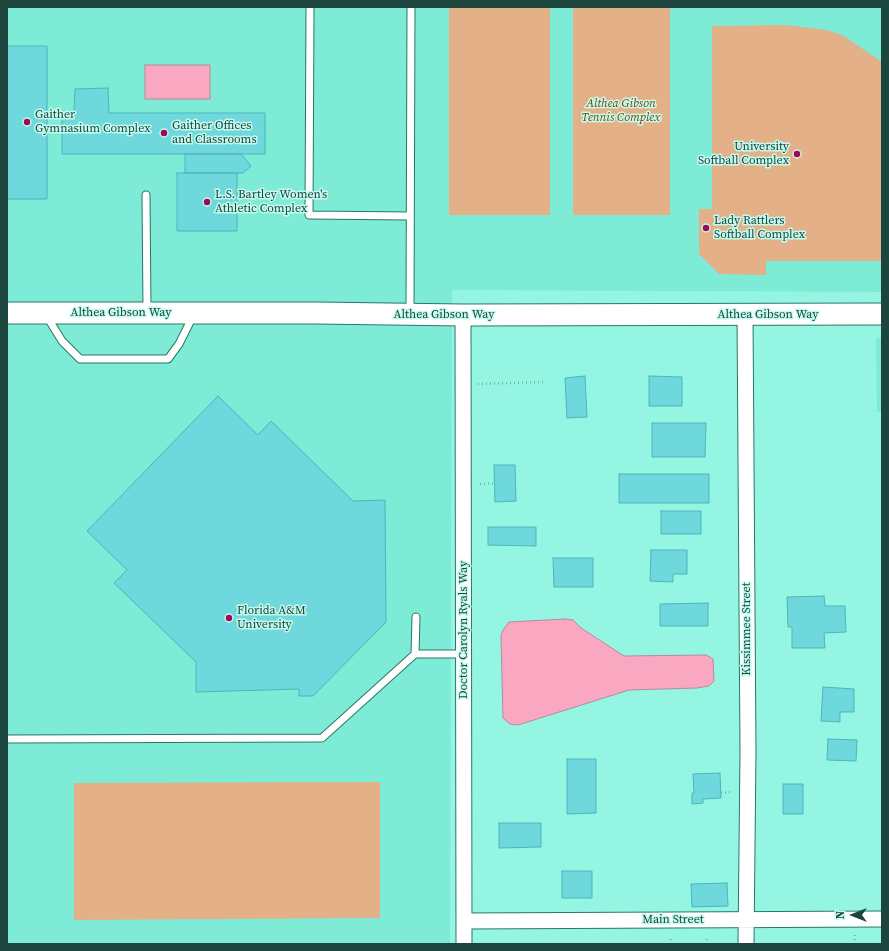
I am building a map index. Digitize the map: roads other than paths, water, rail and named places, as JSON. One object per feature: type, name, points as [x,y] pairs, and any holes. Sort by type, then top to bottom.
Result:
[{"type":"street","name":"Althea Gibson Way","points":[[7,313],[195,313],[463,316],[882,314]]},
{"type":"street","name":"Kissimmee Street","points":[[745,315],[748,744],[745,920],[746,944]]},
{"type":"street","name":"Doctor Carolyn Ryals Way","points":[[463,316],[464,944]]},
{"type":"street","name":"Main Street","points":[[464,921],[882,919]]},
{"type":"lane","points":[[310,7],[309,215],[410,216]]},
{"type":"lane","points":[[410,315],[411,7]]},
{"type":"lane","points":[[146,195],[147,313]]},
{"type":"lane","points":[[45,313],[62,341],[80,359],[168,359],[179,344],[195,313]]},
{"type":"lane","points":[[415,654],[416,617]]},
{"type":"lane","points":[[7,739],[322,738],[415,654],[464,654]]},
{"type":"place","name":"Gaither Gymnasium Complex","points":[[27,122]]},
{"type":"place","name":"Gaither Offices and Classrooms","points":[[164,133]]},
{"type":"place","name":"University Softball Complex","points":[[797,154]]},
{"type":"place","name":"L.S. Bartley Women's Athletic Complex","points":[[207,202]]},
{"type":"place","name":"Lady Rattlers Softball Complex","points":[[706,228]]},
{"type":"place","name":"Florida A&M University","points":[[229,618]]},
{"type":"park label","name":"Althea Gibson Tennis Complex","points":[[621,111]]}]
